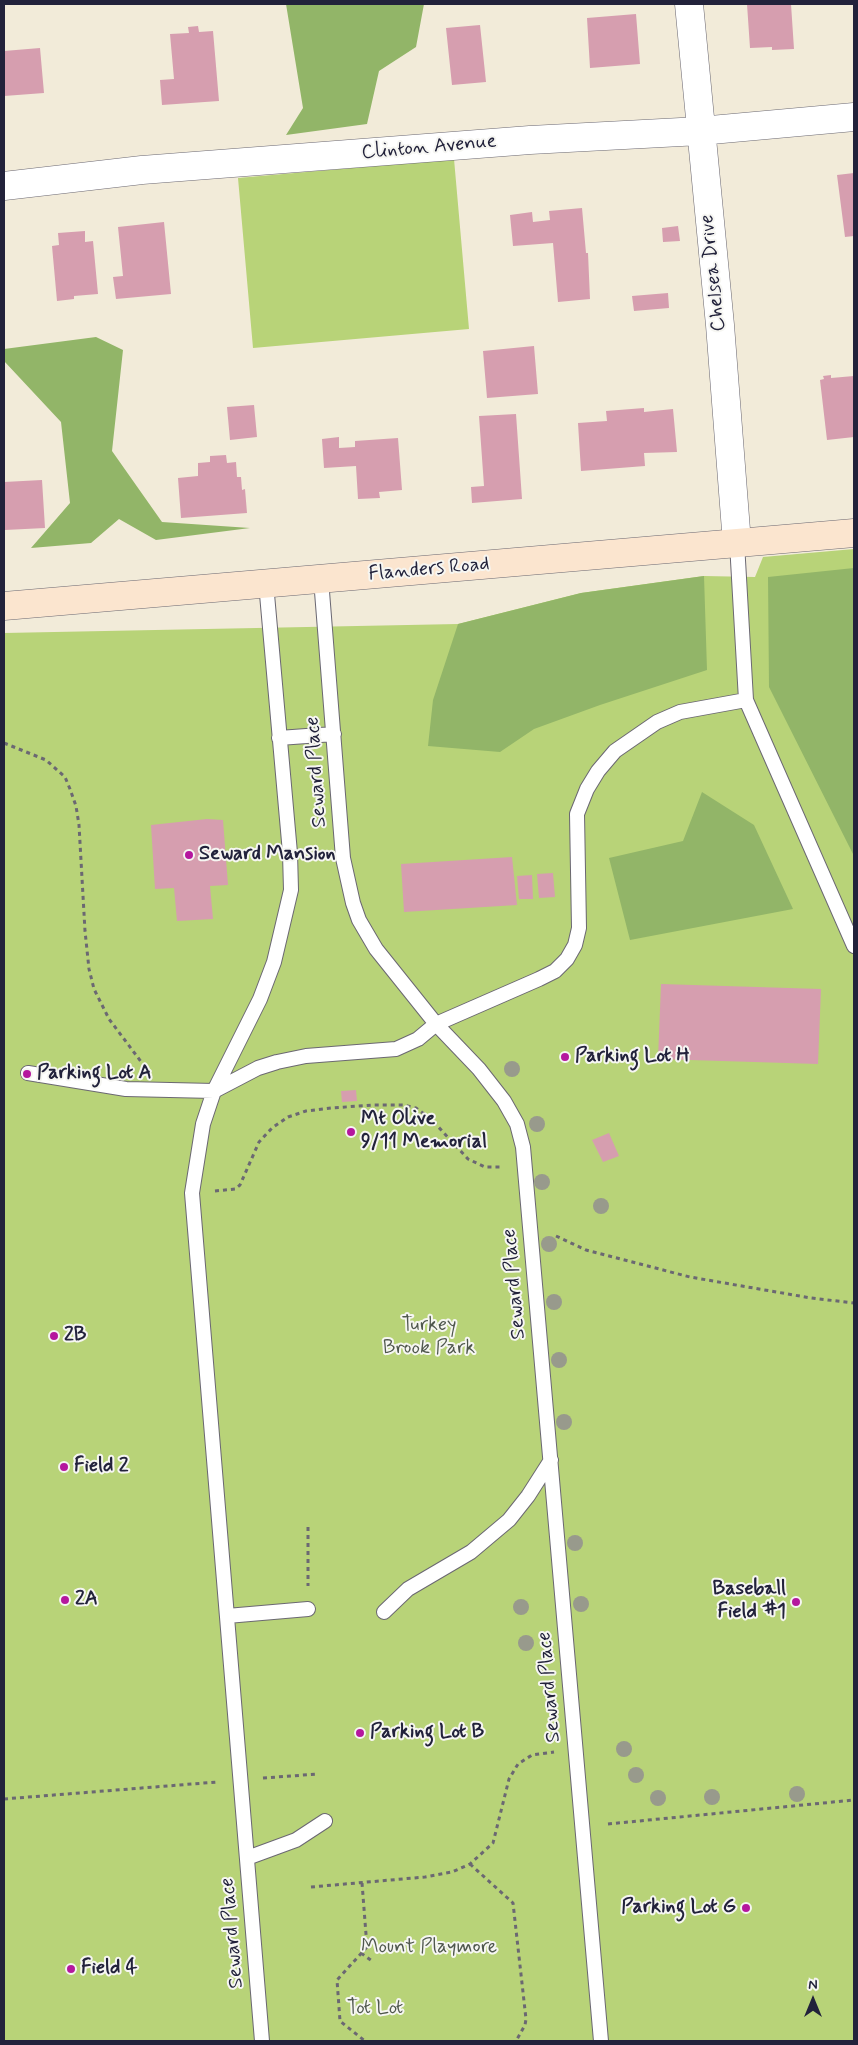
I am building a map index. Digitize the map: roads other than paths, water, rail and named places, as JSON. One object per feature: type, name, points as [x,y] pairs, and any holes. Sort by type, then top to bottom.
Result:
[{"type":"main road","name":"Flanders Road","points":[[4,606],[854,533]]},
{"type":"street","name":"Chelsea Drive","points":[[689,4],[720,325],[737,543]]},
{"type":"street","name":"Clinton Avenue","points":[[4,186],[142,170],[474,144],[700,131],[854,117]]},
{"type":"lane","points":[[737,543],[746,700],[854,946]]},
{"type":"lane","name":"Seward Place","points":[[321,579],[343,858],[353,903],[359,920],[376,949],[436,1024],[492,1085],[513,1116],[520,1133],[525,1165],[601,2041]]},
{"type":"lane","name":"Seward Place","points":[[262,2041],[192,1193],[203,1124],[214,1091],[260,999],[274,962],[289,902],[292,877],[266,584]]},
{"type":"lane","points":[[28,1073],[108,1087],[214,1091],[258,1068],[277,1062],[306,1056],[396,1049],[418,1039],[436,1024],[539,980],[555,971],[567,959],[575,945],[579,928],[578,814],[586,789],[598,771],[615,751],[657,722],[680,712],[746,700]]},
{"type":"lane","points":[[279,738],[334,734]]},
{"type":"lane","points":[[384,1612],[408,1589],[471,1552],[509,1520],[528,1496],[551,1460]]},
{"type":"lane","points":[[227,1616],[308,1610]]},
{"type":"lane","points":[[247,1858],[296,1840],[325,1821]]},
{"type":"place","name":"Seward Mansion","points":[[189,855]]},
{"type":"place","name":"Parking Lot H","points":[[565,1057]]},
{"type":"place","name":"Parking Lot A","points":[[27,1074]]},
{"type":"place","name":"Mt Olive 9/11 Memorial","points":[[351,1132]]},
{"type":"place","name":"2B","points":[[54,1336]]},
{"type":"place","name":"Field 2","points":[[64,1467]]},
{"type":"place","name":"2A","points":[[65,1600]]},
{"type":"place","name":"Baseball Field #1","points":[[796,1602]]},
{"type":"place","name":"Parking Lot B","points":[[360,1733]]},
{"type":"place","name":"Parking Lot G","points":[[746,1908]]},
{"type":"place","name":"Field 4","points":[[71,1969]]},
{"type":"park label","name":"Turkey Brook Park","points":[[429,1338]]},
{"type":"park label","name":"Mount Playmore","points":[[429,1948]]},
{"type":"park label","name":"Tot Lot","points":[[375,2009]]}]
